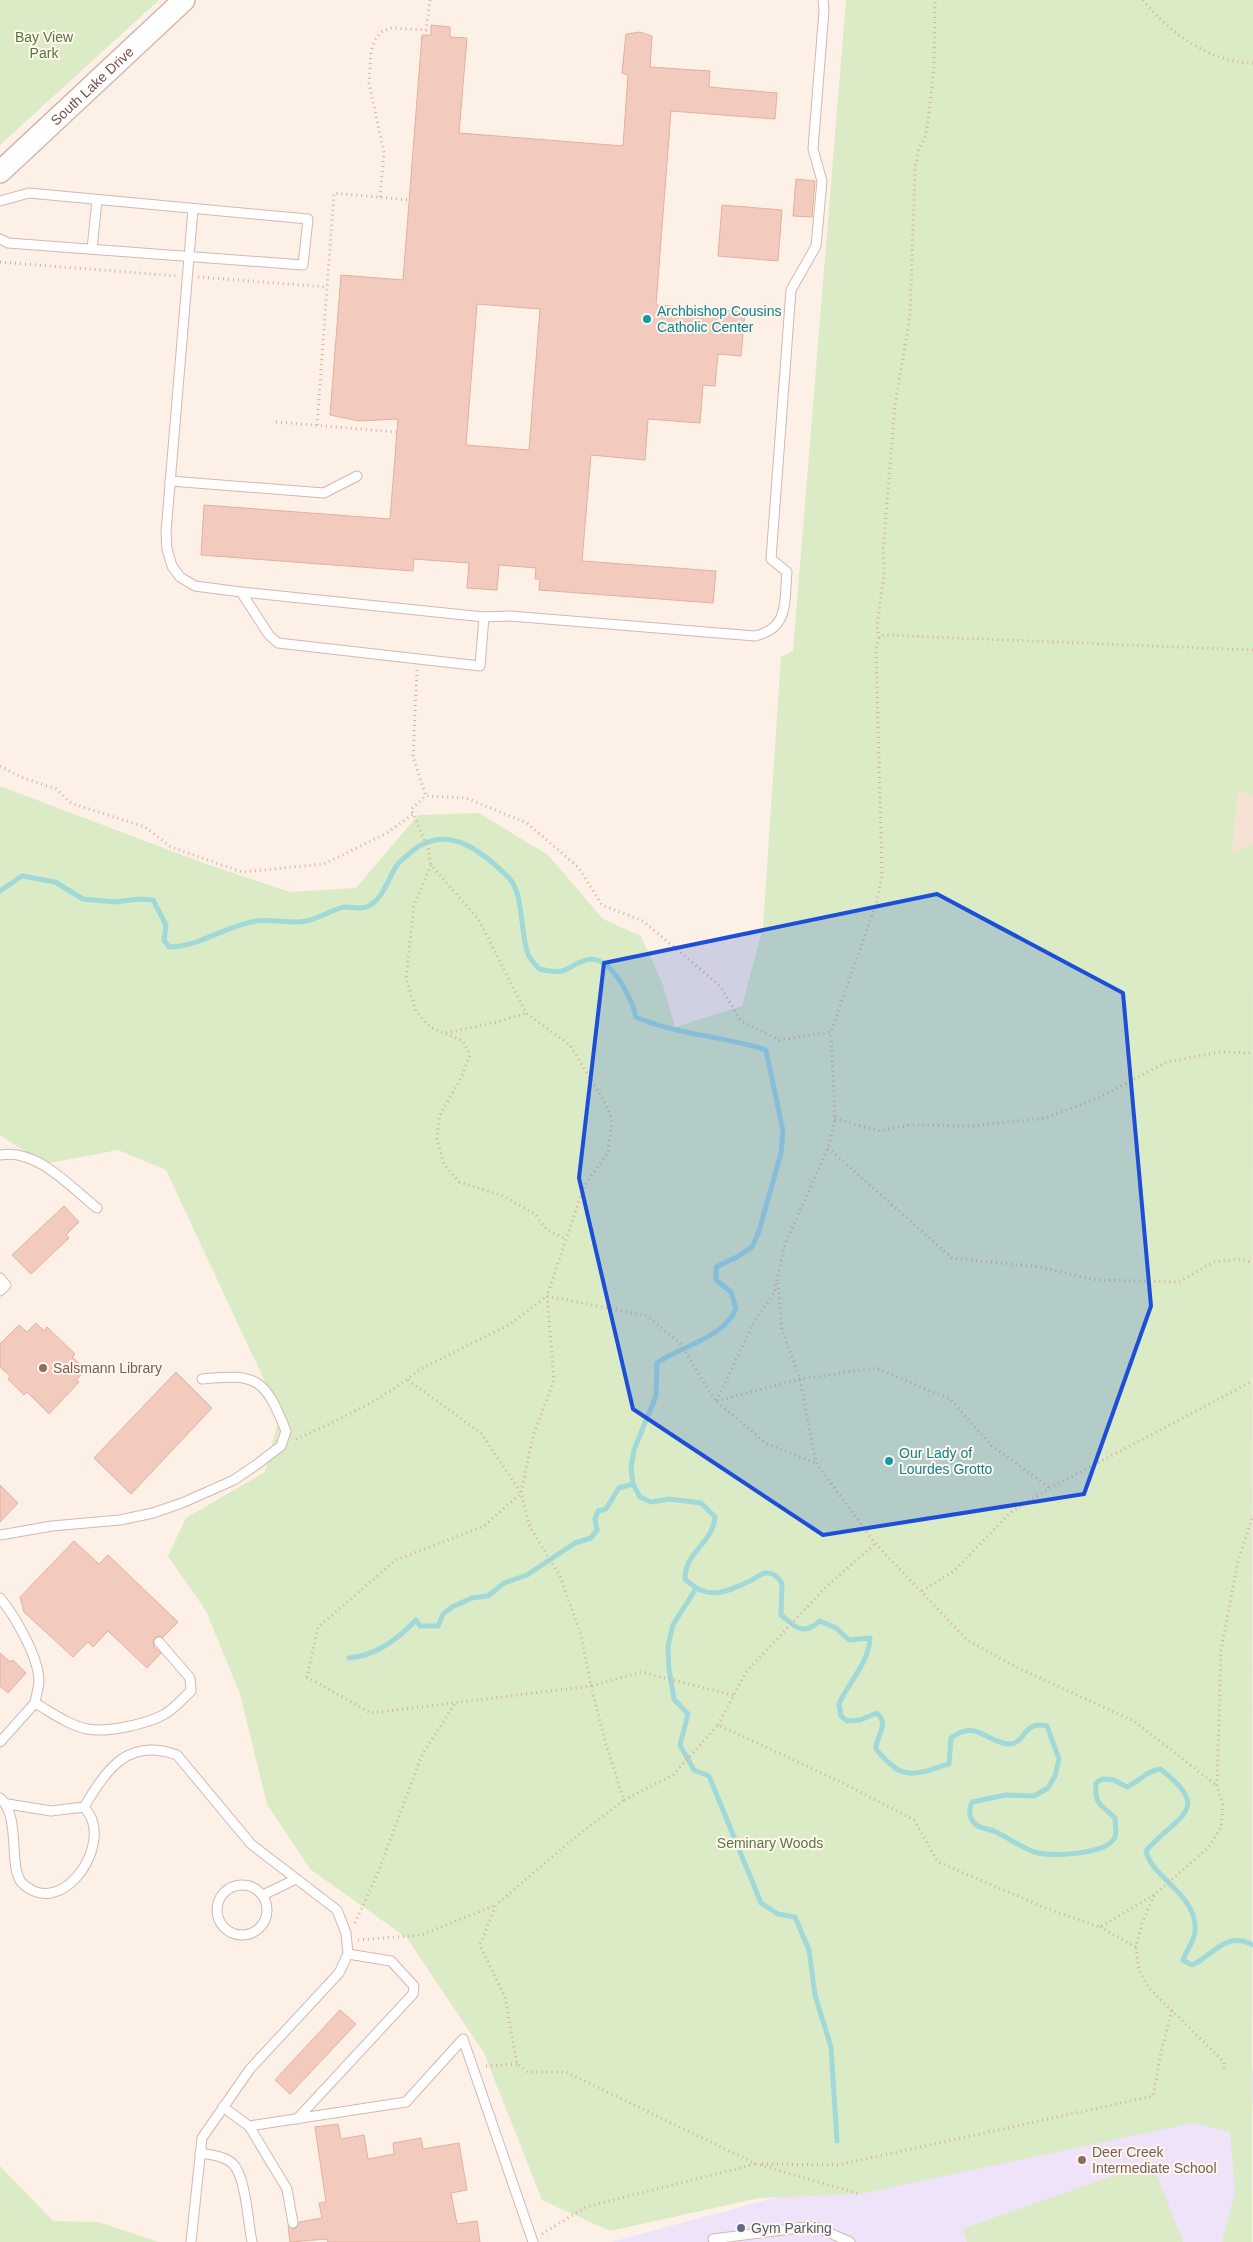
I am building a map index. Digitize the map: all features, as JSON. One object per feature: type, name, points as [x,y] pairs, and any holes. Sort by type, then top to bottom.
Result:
[{"type":"street","name":"South Lake Drive","points":[[0,172],[184,0]]},
{"type":"lane","points":[[193,209],[166,532],[167,549],[172,566],[180,577],[195,586],[484,617],[510,616],[755,636],[767,633],[779,624],[784,613],[787,572],[771,559],[792,290],[816,246],[822,181],[813,149],[824,10],[823,0]]},
{"type":"lane","points":[[0,201],[29,193],[308,220],[304,266],[8,243],[0,239]]},
{"type":"lane","points":[[92,249],[97,200]]},
{"type":"lane","points":[[170,480],[324,493],[357,476]]},
{"type":"lane","points":[[241,592],[269,635],[278,643],[480,666],[484,617]]},
{"type":"lane","points":[[0,1155],[11,1153],[29,1158],[48,1169],[97,1208]]},
{"type":"lane","points":[[0,1278],[6,1285],[0,1291]]},
{"type":"lane","points":[[0,1535],[24,1530],[120,1520],[153,1513],[234,1480],[281,1446],[286,1432],[264,1387],[252,1379],[234,1376],[202,1379]]},
{"type":"lane","points":[[0,1598],[8,1607],[34,1656],[39,1680],[35,1703],[0,1742]]},
{"type":"lane","points":[[35,1703],[66,1721],[85,1729],[98,1730],[135,1725],[165,1714],[191,1691],[190,1678],[159,1642]]},
{"type":"lane","points":[[84,1807],[101,1779],[126,1756],[140,1750],[160,1748],[177,1755],[252,1844],[337,1910],[347,1941],[348,1954],[339,1973],[250,2069],[202,2138],[192,2242]]},
{"type":"lane","points":[[0,1798],[8,1804],[51,1811],[84,1807]]},
{"type":"lane","points":[[8,1804],[17,1870],[22,1884],[34,1890],[48,1893],[64,1890],[78,1876],[90,1859],[95,1838],[92,1820],[84,1807]]},
{"type":"lane","points":[[263,1895],[296,1879]]},
{"type":"lane","points":[[248,1886],[263,1895],[268,1912],[261,1927],[256,1932],[240,1936],[225,1930],[220,1923],[217,1908],[219,1899],[232,1887],[248,1886]]},
{"type":"lane","points":[[297,2119],[413,1994],[414,1986],[391,1961],[367,1955],[348,1954]]},
{"type":"lane","points":[[249,2126],[406,2102],[463,2039],[475,2067],[532,2241]]},
{"type":"lane","points":[[223,2107],[249,2126],[287,2189],[293,2223]]},
{"type":"lane","points":[[200,2153],[218,2156],[233,2163],[240,2176],[252,2242]]},
{"type":"lane","points":[[713,2239],[814,2226],[850,2242]]},
{"type":"path","points":[[380,197],[384,153],[369,83],[371,51],[375,40],[381,32],[390,28],[426,30],[430,0]]},
{"type":"path","points":[[716,1402],[754,1322],[774,1293],[786,1244],[828,1148],[835,1119],[831,1032],[877,901],[882,875],[876,646],[879,638],[877,626],[884,574],[883,550],[896,406],[910,316],[914,170],[919,148],[925,138],[929,114],[934,66],[935,0]]},
{"type":"path","points":[[1143,0],[1154,14],[1177,33],[1210,54],[1226,61],[1253,63]]},
{"type":"path","points":[[317,425],[334,194],[410,200]]},
{"type":"path","points":[[0,262],[327,287]]},
{"type":"path","points":[[276,422],[397,432]]},
{"type":"path","points":[[879,638],[884,635],[1253,650]]},
{"type":"path","points":[[417,659],[413,758],[426,796]]},
{"type":"path","points":[[0,766],[21,777],[56,789],[72,803],[145,827],[171,847],[242,872],[324,864],[387,832],[413,814]]},
{"type":"path","points":[[733,1695],[641,1672],[591,1686],[371,1714],[307,1677],[318,1627],[396,1560],[484,1526],[521,1493],[533,1436],[554,1380],[547,1296],[584,1186],[608,1153],[612,1120],[604,1101],[570,1045],[526,1013],[479,920],[431,865],[428,849],[411,809],[426,796],[466,798],[527,824],[578,867],[602,905],[642,921],[720,986],[741,1022],[779,1040],[831,1032]]},
{"type":"path","points":[[431,865],[414,904],[406,978],[416,1011],[430,1027],[463,1041],[470,1055],[461,1078],[439,1117],[437,1140],[444,1164],[459,1182],[503,1196],[535,1214],[547,1230],[566,1239]]},
{"type":"path","points":[[445,1033],[498,1022],[526,1013]]},
{"type":"path","points":[[835,1119],[880,1131],[909,1125],[973,1126],[1046,1118],[1098,1098],[1167,1062],[1220,1052],[1253,1053]]},
{"type":"path","points":[[828,1148],[952,1258],[1040,1267],[1096,1280],[1179,1282],[1213,1262],[1241,1259],[1253,1263]]},
{"type":"path","points":[[777,1279],[782,1330],[800,1379],[816,1463],[875,1543],[967,1640],[1018,1668],[1134,1721],[1218,1786]]},
{"type":"path","points":[[281,1446],[341,1418],[408,1380],[419,1370],[510,1324],[547,1296],[647,1316],[680,1343],[716,1402],[766,1444],[816,1463]]},
{"type":"path","points":[[716,1402],[800,1379],[876,1368],[950,1399],[992,1446],[1050,1488]]},
{"type":"path","points":[[408,1380],[481,1433],[521,1493],[530,1527],[556,1570],[581,1635],[591,1686],[605,1741],[624,1800]]},
{"type":"path","points":[[922,1591],[955,1570],[1011,1512],[1050,1488],[1253,1381]]},
{"type":"path","points":[[1100,1927],[1154,1895],[1209,1847],[1221,1827],[1223,1805],[1218,1786],[1221,1650],[1238,1561],[1253,1515]]},
{"type":"path","points":[[456,1702],[422,1755],[377,1875],[347,1941],[421,1935],[496,1905],[574,1838],[624,1800],[673,1775],[718,1725],[746,1672],[790,1628],[826,1587],[875,1543]]},
{"type":"path","points":[[718,1725],[841,1782],[914,1820],[938,1862],[1048,1909],[1100,1927],[1136,1947]]},
{"type":"path","points":[[1154,1895],[1142,1923],[1136,1947],[1139,1970],[1150,1989],[1224,2062],[1224,2069]]},
{"type":"path","points":[[496,1905],[480,1945],[505,1997],[517,2064]]},
{"type":"path","points":[[532,2241],[586,2207],[756,2164],[838,2165],[1153,2096],[1161,2052],[1172,2010]]},
{"type":"path","points":[[475,2067],[517,2064],[528,2072],[566,2072],[756,2164],[860,2194]]},
{"type":"highlighted area","points":[[937,894],[1123,993],[1151,1306],[1084,1494],[823,1535],[633,1409],[579,1178],[604,963]]},
{"type":"shaded area","points":[[1238,792],[1253,795],[1253,977],[1219,975]]},
{"type":"shaded area","name":"Deer Creek Intermediate School","points":[[1253,2069],[1253,2099],[1242,2242],[611,2242]]},
{"type":"green space","name":"Bay View Park","points":[[0,0],[159,0],[0,145]]},
{"type":"green space","name":"Seminary Woods","points":[[846,0],[1253,0],[1253,795],[1238,792],[1232,852],[1253,845],[1252,2242],[1222,2242],[1235,2191],[1230,2132],[1193,2123],[860,2194],[759,2198],[610,2231],[542,2200],[484,2053],[407,1938],[310,1869],[267,1804],[240,1694],[206,1611],[168,1556],[186,1518],[265,1472],[280,1414],[166,1170],[118,1150],[44,1164],[0,1135],[0,786],[203,863],[290,892],[356,888],[418,815],[479,813],[548,855],[603,919],[641,936],[663,985],[675,1027],[742,1006],[763,927],[781,657],[793,651]]},
{"type":"green space","points":[[1152,2162],[1183,2242],[967,2242],[962,2229]]},
{"type":"green space","points":[[0,2166],[53,2221],[98,2222],[159,2242],[0,2242]]},
{"type":"building","name":"Archbishop Cousins Catholic Center","points":[[431,25],[450,27],[450,37],[467,38],[459,133],[623,146],[628,75],[622,73],[626,34],[640,32],[652,36],[650,67],[710,71],[709,87],[777,93],[775,119],[671,111],[656,305],[745,312],[741,356],[718,354],[715,386],[703,385],[700,423],[648,419],[645,460],[591,455],[582,561],[716,571],[713,603],[539,590],[540,579],[535,579],[536,568],[499,565],[497,590],[467,588],[469,563],[414,559],[413,571],[201,555],[204,505],[390,519],[398,419],[359,421],[330,415],[341,275],[403,280],[422,35],[431,35]],"holes":[[[477,304],[540,309],[529,450],[466,445]]]},
{"type":"building","points":[[796,179],[815,181],[812,217],[793,216]]},
{"type":"building","points":[[722,205],[782,210],[778,261],[718,256]]},
{"type":"building","points":[[64,1206],[79,1222],[66,1235],[69,1238],[31,1274],[12,1255]]},
{"type":"building","name":"Salsmann Library","points":[[36,1323],[44,1331],[47,1327],[75,1354],[72,1357],[86,1370],[76,1380],[79,1382],[49,1414],[27,1392],[24,1395],[8,1379],[10,1376],[0,1367],[0,1344],[19,1325],[27,1332]]},
{"type":"building","points":[[176,1372],[212,1408],[131,1494],[94,1458]]},
{"type":"building","points":[[0,1485],[18,1503],[0,1522]]},
{"type":"building","points":[[74,1541],[99,1564],[108,1555],[178,1622],[163,1637],[157,1636],[153,1640],[154,1647],[161,1653],[147,1668],[108,1631],[93,1647],[88,1642],[73,1657],[24,1612],[20,1597]]},
{"type":"building","points":[[0,1653],[10,1662],[13,1660],[26,1673],[8,1693],[0,1686]]},
{"type":"building","points":[[340,2010],[356,2024],[290,2094],[275,2080]]},
{"type":"building","points":[[338,2124],[341,2139],[364,2135],[368,2159],[394,2154],[393,2143],[421,2138],[423,2149],[459,2143],[467,2190],[451,2193],[457,2224],[477,2221],[480,2242],[328,2242],[327,2239],[290,2242],[288,2226],[295,2229],[299,2222],[322,2218],[319,2203],[326,2202],[315,2127]]},
{"type":"waterway","points":[[0,891],[22,876],[55,882],[83,899],[115,902],[139,899],[153,900],[166,925],[164,940],[169,947],[180,946],[191,944],[234,927],[256,921],[304,921],[343,907],[366,907],[377,900],[397,865],[411,852],[424,843],[451,840],[476,850],[499,868],[514,885],[528,954],[539,969],[555,972],[563,971],[583,961],[593,959],[602,962],[618,978],[630,999],[636,1017],[668,1028],[734,1041],[766,1050],[783,1131],[781,1153],[759,1231],[752,1247],[716,1267],[716,1280],[731,1292],[736,1309],[730,1319],[712,1335],[657,1363],[656,1396],[634,1450],[631,1468],[633,1484],[640,1497],[651,1502],[669,1499],[701,1503],[715,1517],[709,1534],[689,1562],[686,1570],[685,1579],[693,1586],[702,1591],[717,1593],[734,1588],[763,1574],[771,1573],[782,1583],[781,1615],[796,1627],[809,1628],[820,1621],[836,1628],[849,1640],[870,1638],[866,1656],[839,1704],[841,1716],[847,1721],[860,1720],[877,1713],[881,1718],[882,1726],[876,1749],[893,1767],[908,1773],[916,1773],[949,1764],[951,1738],[967,1731],[981,1733],[993,1740],[1008,1744],[1018,1741],[1033,1726],[1047,1726],[1059,1759],[1055,1776],[1048,1788],[1034,1796],[1006,1795],[972,1802],[970,1815],[978,1826],[994,1831],[1022,1847],[1038,1853],[1080,1853],[1102,1848],[1115,1837],[1115,1818],[1097,1800],[1096,1783],[1102,1779],[1114,1780],[1127,1787],[1151,1772],[1160,1769],[1185,1794],[1188,1804],[1185,1812],[1178,1820],[1146,1851],[1156,1869],[1182,1897],[1194,1918],[1195,1934],[1183,1960],[1192,1965],[1227,1942],[1243,1941],[1253,1945]]},
{"type":"waterway","points":[[349,1658],[368,1654],[386,1645],[416,1620],[420,1626],[438,1626],[443,1614],[452,1607],[472,1598],[488,1596],[504,1583],[527,1575],[575,1543],[591,1538],[597,1530],[595,1519],[598,1511],[606,1509],[619,1488],[633,1484]]},
{"type":"waterway","points":[[695,1590],[673,1625],[668,1646],[669,1669],[674,1699],[688,1714],[680,1745],[694,1770],[709,1776],[761,1903],[778,1914],[795,1917],[809,1950],[815,1995],[831,2047],[837,2141]]},
{"type":"place","name":"Archbishop Cousins Catholic Center","points":[[647,319]]},
{"type":"place","name":"Salsmann Library","points":[[43,1368]]},
{"type":"place","name":"Our Lady of Lourdes Grotto","points":[[889,1461]]},
{"type":"place","name":"Deer Creek Intermediate School","points":[[1082,2160]]},
{"type":"place","name":"Gym Parking","points":[[741,2228]]}]
